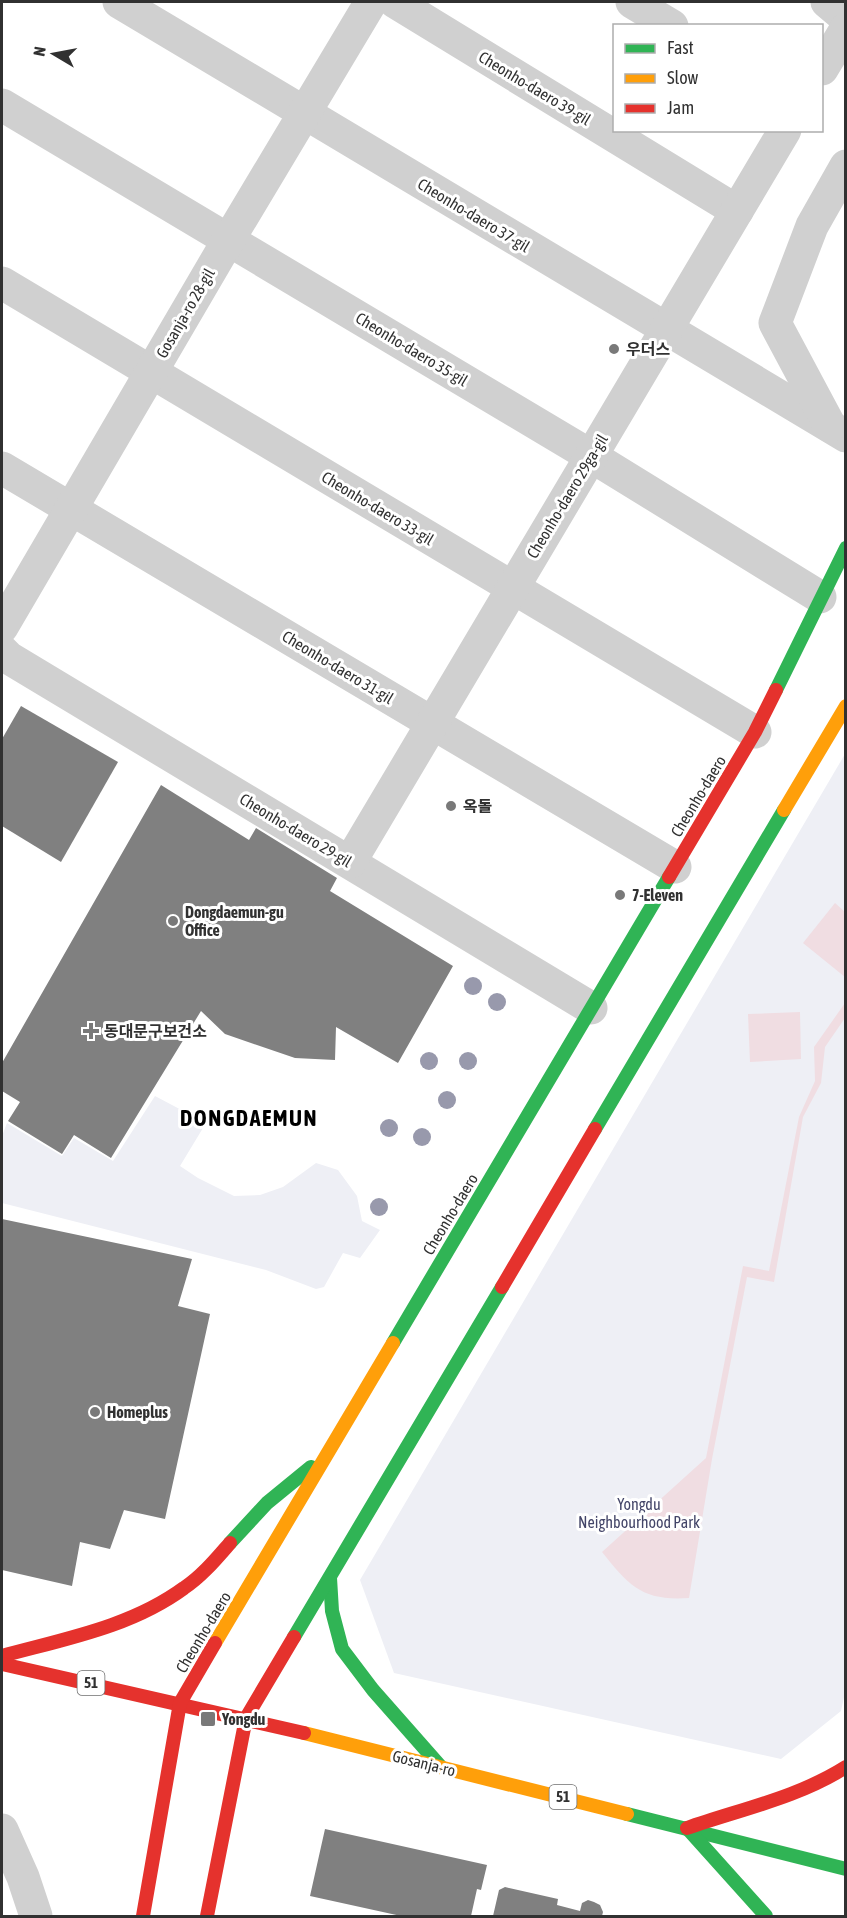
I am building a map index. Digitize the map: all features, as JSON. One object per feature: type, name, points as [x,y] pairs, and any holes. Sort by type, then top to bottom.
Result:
[{"type":"main road","name":"Cheonho-daero","points":[[143,1917],[180,1703],[755,732],[846,548]]},
{"type":"main road","points":[[207,1917],[246,1718],[846,706]]},
{"type":"main road","points":[[2,1656],[122,1622],[150,1609],[185,1588],[214,1562],[261,1508],[328,1453]]},
{"type":"main road","points":[[330,1578],[332,1611],[342,1649],[373,1690],[440,1766]]},
{"type":"main road","name":"Gosanja-ro","points":[[2,1664],[246,1718],[846,1869]]},
{"type":"main road","points":[[766,1917],[687,1828],[797,1794],[830,1779],[846,1767]]},
{"type":"street","name":"Cheonho-daero 37-gil","points":[[119,2],[838,431]]},
{"type":"street","name":"Gosanja-ro 28-gil","points":[[2,627],[229,238],[371,2]]},
{"type":"street","name":"Cheonho-daero 39-gil","points":[[395,2],[737,211]]},
{"type":"street","points":[[632,2],[669,24]]},
{"type":"street","points":[[827,2],[846,18]]},
{"type":"street","points":[[823,67],[846,28]]},
{"type":"street","name":"Cheonho-daero 35-gil","points":[[2,105],[229,238],[820,597]]},
{"type":"street","name":"Cheonho-daero 29ga-gil","points":[[350,862],[784,132]]},
{"type":"street","name":"Cheonho-daero 37-gil","points":[[838,431],[775,324],[812,226],[846,166]]},
{"type":"street","name":"Cheonho-daero 33-gil","points":[[2,283],[755,732]]},
{"type":"street","name":"Cheonho-daero 31-gil","points":[[2,468],[675,867]]},
{"type":"street","name":"Cheonho-daero 29-gil","points":[[2,651],[9,658],[591,1008]]},
{"type":"street","points":[[2,1830],[23,1877],[36,1917]]},
{"type":"green space","name":"Yongdu Neighbourhood Park","points":[[845,754],[846,1688],[841,1711],[781,1759],[394,1673],[360,1580]]},
{"type":"green space","points":[[155,1096],[206,1123],[180,1166],[198,1178],[234,1196],[260,1195],[283,1187],[316,1163],[338,1170],[357,1196],[362,1221],[380,1230],[360,1258],[343,1253],[324,1287],[316,1289],[266,1270],[2,1203],[2,1136],[7,1123],[62,1156],[74,1138],[113,1161]]},
{"type":"shaded area","points":[[835,903],[845,912],[845,977],[803,943]]},
{"type":"shaded area","points":[[845,1003],[845,1018],[825,1047],[821,1083],[803,1117],[774,1282],[747,1277],[712,1459],[689,1598],[660,1597],[649,1594],[630,1583],[602,1552],[706,1458],[743,1266],[769,1271],[799,1117],[815,1081],[814,1047]]},
{"type":"shaded area","points":[[800,1012],[801,1059],[750,1062],[748,1014]]},
{"type":"building","points":[[21,706],[118,762],[61,862],[2,826],[2,739]]},
{"type":"building","points":[[161,785],[249,840],[256,828],[337,878],[330,891],[453,966],[398,1063],[336,1027],[335,1060],[295,1058],[225,1034],[201,1011],[111,1158],[74,1135],[62,1154],[8,1121],[20,1102],[2,1091],[2,1063]]},
{"type":"building","name":"Homeplus","points":[[2,1219],[192,1259],[178,1306],[210,1314],[165,1519],[124,1510],[110,1549],[80,1542],[72,1586],[2,1570]]},
{"type":"building","points":[[325,1829],[487,1865],[481,1890],[477,1889],[471,1916],[401,1916],[310,1896]]},
{"type":"building","points":[[505,1887],[558,1899],[557,1905],[580,1911],[582,1903],[588,1900],[600,1905],[602,1916],[493,1916],[499,1890]]},
{"type":"traffic: fast","points":[[776,690],[846,548]]},
{"type":"traffic: fast","points":[[595,1129],[784,810]]},
{"type":"traffic: fast","points":[[393,1343],[669,877]]},
{"type":"traffic: fast","points":[[294,1637],[502,1287]]},
{"type":"traffic: fast","points":[[230,1543],[267,1503],[311,1467]]},
{"type":"traffic: fast","points":[[330,1578],[332,1611],[342,1649],[373,1690],[440,1766]]},
{"type":"traffic: fast","points":[[627,1814],[846,1869]]},
{"type":"traffic: fast","points":[[687,1828],[766,1916]]},
{"type":"traffic: slow","points":[[784,810],[846,706]]},
{"type":"traffic: slow","points":[[215,1643],[393,1343]]},
{"type":"traffic: slow","points":[[304,1733],[627,1814]]},
{"type":"traffic: jam","points":[[669,877],[755,732],[776,690]]},
{"type":"traffic: jam","points":[[502,1287],[595,1129]]},
{"type":"traffic: jam","points":[[2,1656],[96,1630],[142,1613],[191,1583],[230,1543]]},
{"type":"traffic: jam","points":[[207,1916],[246,1718],[294,1637]]},
{"type":"traffic: jam","points":[[143,1916],[180,1703],[215,1643]]},
{"type":"traffic: jam","points":[[2,1664],[304,1733]]},
{"type":"traffic: jam","points":[[687,1828],[788,1795],[846,1767]]},
{"type":"place","name":"우더스","points":[[614,349]]},
{"type":"place","name":"옥돌","points":[[451,806]]},
{"type":"place","name":"7-Eleven","points":[[620,895]]},
{"type":"place","name":"Dongdaemun-gu Office","points":[[173,921]]},
{"type":"place","name":"동대문구보건소","points":[[91,1031]]},
{"type":"place","name":"Homeplus","points":[[95,1412]]},
{"type":"place","name":"Yongdu","points":[[208,1719]]},
{"type":"district","name":"DONGDAEMUN","points":[[249,1118]]}]
